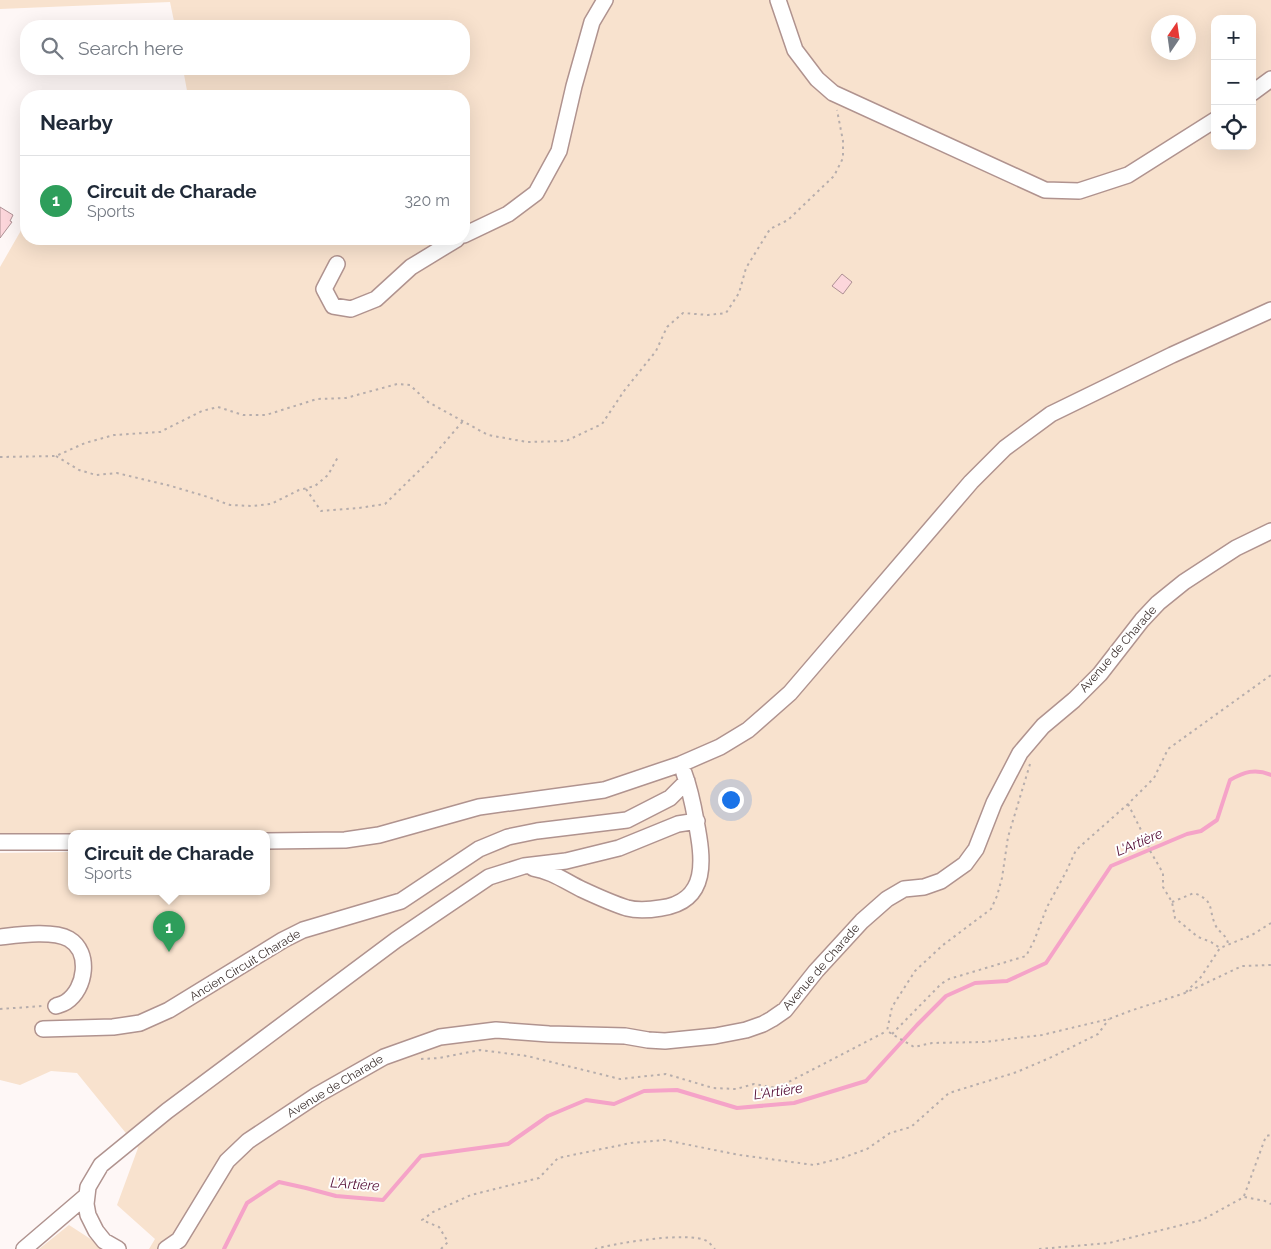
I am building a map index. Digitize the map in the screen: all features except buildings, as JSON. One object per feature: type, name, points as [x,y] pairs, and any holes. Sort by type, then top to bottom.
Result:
[{"type":"street","points":[[470,232],[508,214],[536,192],[559,151],[574,86],[592,22],[604,0]]},
{"type":"street","points":[[778,0],[794,50],[817,79],[833,93],[1045,190],[1079,191],[1128,175],[1211,123]]},
{"type":"street","points":[[1256,90],[1271,79]]},
{"type":"street","points":[[337,264],[324,289],[333,306],[351,309],[376,299],[410,267],[447,245]]},
{"type":"street","points":[[270,841],[345,840],[379,835],[487,806],[604,790],[681,764],[736,739],[790,693],[970,482],[1021,435],[1051,414],[1082,398],[1271,310]]},
{"type":"street","name":"Avenue de Charade","points":[[166,1249],[179,1240],[227,1161],[248,1141],[317,1094],[384,1057],[440,1037],[496,1030],[549,1034],[625,1036],[648,1040],[665,1040],[716,1036],[746,1030],[772,1019],[785,1010],[816,971],[862,921],[887,899],[904,889],[941,881],[965,864],[976,849],[994,803],[1020,753],[1043,726],[1074,700],[1100,674],[1142,620],[1158,604],[1184,582],[1236,548],[1271,531]]},
{"type":"street","points":[[524,866],[554,874],[610,902],[630,908],[645,910],[668,907],[680,902],[688,896],[699,882],[702,858],[696,821],[681,764]]},
{"type":"street","name":"Ancien Circuit Charade","points":[[43,1029],[113,1027],[140,1023],[169,1010],[283,940],[303,930],[401,900],[479,849],[508,837],[537,831],[627,820],[670,798],[687,781]]},
{"type":"street","points":[[118,1249],[104,1241],[96,1231],[88,1215],[86,1196],[88,1187],[101,1165],[167,1111],[404,935],[490,877],[524,866],[566,861],[620,848],[678,824],[696,821]]},
{"type":"street","points":[[0,842],[68,842]]},
{"type":"street","points":[[0,937],[22,935],[60,937],[69,939],[77,946],[84,962],[80,982],[75,992],[65,1004],[56,1006]]},
{"type":"street","points":[[24,1249],[86,1196]]},
{"type":"path","points":[[0,457],[56,456],[85,443],[114,435],[160,432],[202,411],[218,407],[243,415],[266,415],[317,399],[346,398],[397,384],[410,385],[428,402],[488,435],[527,442],[566,441],[602,424],[624,391],[656,351],[667,327],[682,313],[708,315],[726,313],[739,293],[746,268],[770,229],[788,220],[834,176],[843,158],[844,141],[833,93]]},
{"type":"path","points":[[306,489],[321,511],[385,504],[428,462],[463,421]]},
{"type":"path","points":[[56,456],[79,470],[96,475],[117,473],[180,489],[230,505],[250,506],[271,504],[299,490],[315,486],[328,475],[338,457]]},
{"type":"path","points":[[892,1034],[949,978],[1026,956],[1034,942],[1047,907],[1076,850],[1154,778],[1168,749],[1271,675]]},
{"type":"path","points":[[887,1031],[892,1007],[915,971],[943,945],[991,910],[1000,887],[1008,838],[1031,762]]},
{"type":"path","points":[[1128,804],[1149,849],[1163,873],[1162,887],[1172,902],[1175,918],[1198,937],[1220,948]]},
{"type":"path","points":[[1172,902],[1194,894],[1202,896],[1211,905],[1215,925],[1227,937],[1228,944]]},
{"type":"path","points":[[1185,993],[1201,977],[1220,948],[1252,935],[1271,923]]},
{"type":"path","points":[[887,1031],[914,1047],[932,1043],[984,1042],[1042,1035],[1109,1019],[1185,993],[1242,966],[1271,965]]},
{"type":"path","points":[[0,1009],[56,1006]]},
{"type":"path","points":[[440,1249],[448,1242],[439,1227],[422,1220],[433,1212],[471,1195],[539,1178],[558,1158],[631,1143],[664,1140],[740,1155],[814,1165],[868,1149],[890,1133],[911,1127],[949,1092],[1017,1072],[1054,1056],[1098,1034],[1109,1019]]},
{"type":"path","points":[[414,1060],[439,1058],[480,1050],[527,1056],[620,1079],[666,1074],[713,1088],[736,1089],[754,1084],[777,1088],[887,1031]]},
{"type":"path","points":[[1244,1197],[1266,1136],[1271,1135]]},
{"type":"path","points":[[1039,1249],[1109,1243],[1202,1220],[1244,1197],[1271,1204]]},
{"type":"path","points":[[595,1249],[613,1244],[677,1236],[706,1240],[716,1249]]},
{"type":"shaded area","points":[[0,0],[1271,0],[1271,1249],[149,1249],[155,1239],[117,1205],[138,1148],[77,1073],[51,1071],[20,1085],[0,1080],[0,853],[68,852],[68,895],[270,895],[270,845],[412,827],[270,841],[270,830],[68,830],[68,842],[0,842],[0,267],[20,232],[20,245],[470,245],[470,90],[187,90],[184,75],[470,75],[470,20],[174,20],[170,2],[0,9]]},
{"type":"shaded area","points":[[69,1225],[106,1249],[39,1249]]},
{"type":"waterway","name":"L'Artière","points":[[224,1249],[247,1203],[279,1182],[336,1196],[383,1200],[421,1156],[508,1144],[548,1116],[586,1100],[614,1104],[644,1091],[677,1090],[737,1108],[794,1103],[866,1081],[946,996],[975,983],[1007,981],[1046,963],[1111,866],[1187,834],[1201,831],[1217,820],[1230,780],[1255,771],[1271,775]]},
{"type":"place","name":"Circuit de Charade","points":[[169,952]]}]
